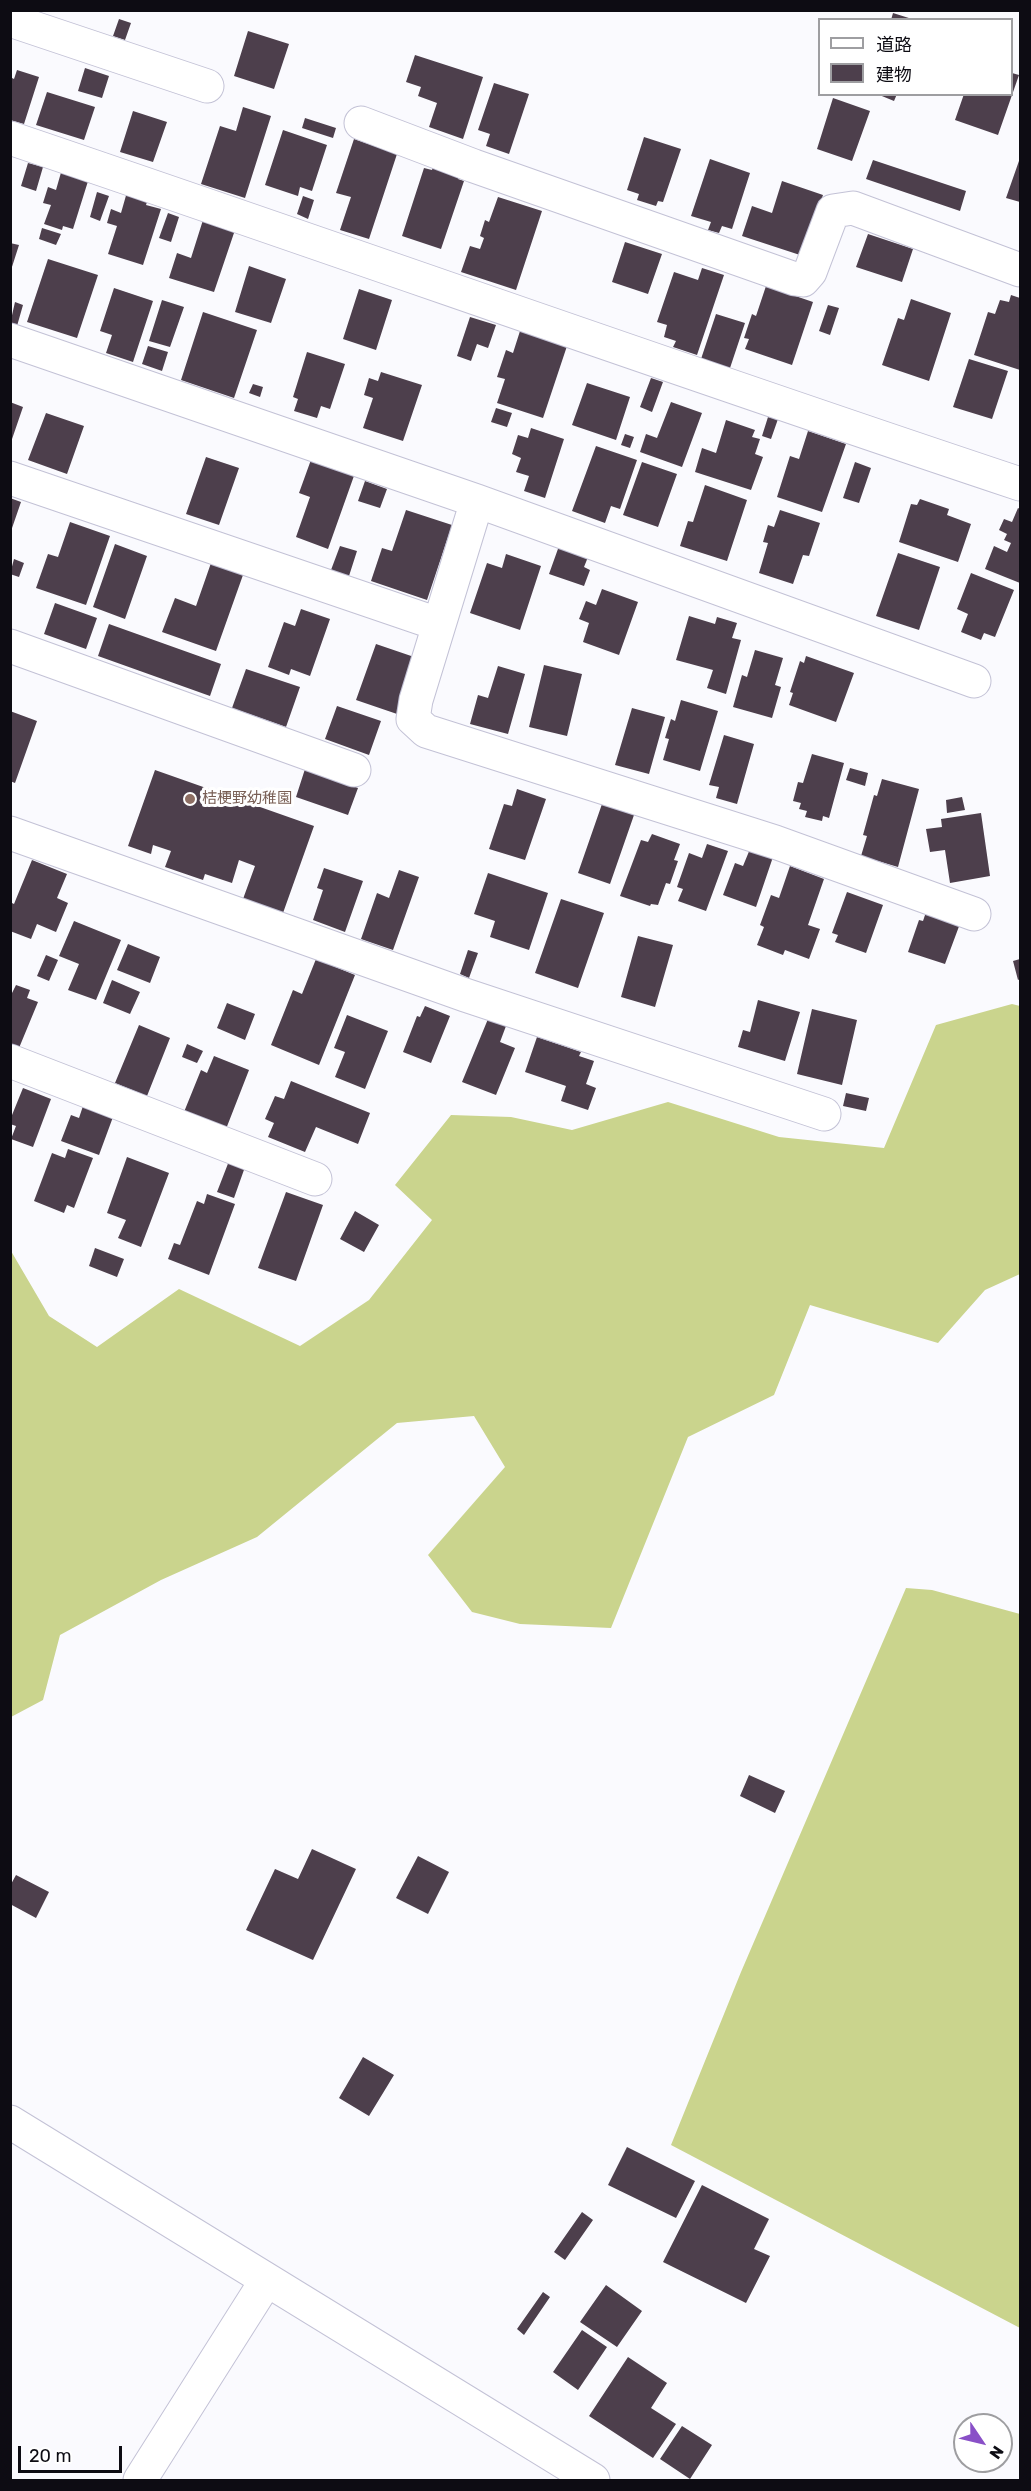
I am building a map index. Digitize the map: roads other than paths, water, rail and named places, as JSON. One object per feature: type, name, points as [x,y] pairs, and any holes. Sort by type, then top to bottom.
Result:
[{"type":"street","points":[[10,20],[207,86]]},
{"type":"street","points":[[361,123],[474,166],[795,279],[803,280],[810,272],[833,210],[853,208],[1020,270]]},
{"type":"street","points":[[10,138],[329,246],[714,382],[1020,484]]},
{"type":"street","points":[[10,340],[477,501],[974,681]]},
{"type":"street","points":[[10,478],[438,624]]},
{"type":"street","points":[[477,501],[416,700],[413,719],[426,731],[775,842],[974,914]]},
{"type":"street","points":[[10,646],[354,770]]},
{"type":"street","points":[[10,833],[465,995],[824,1114]]},
{"type":"street","points":[[10,1061],[315,1179]]},
{"type":"street","points":[[10,2122],[593,2481]]},
{"type":"street","points":[[140,2481],[266,2281]]},
{"type":"place","name":"桔梗野幼稚園","points":[[190,799]]}]
